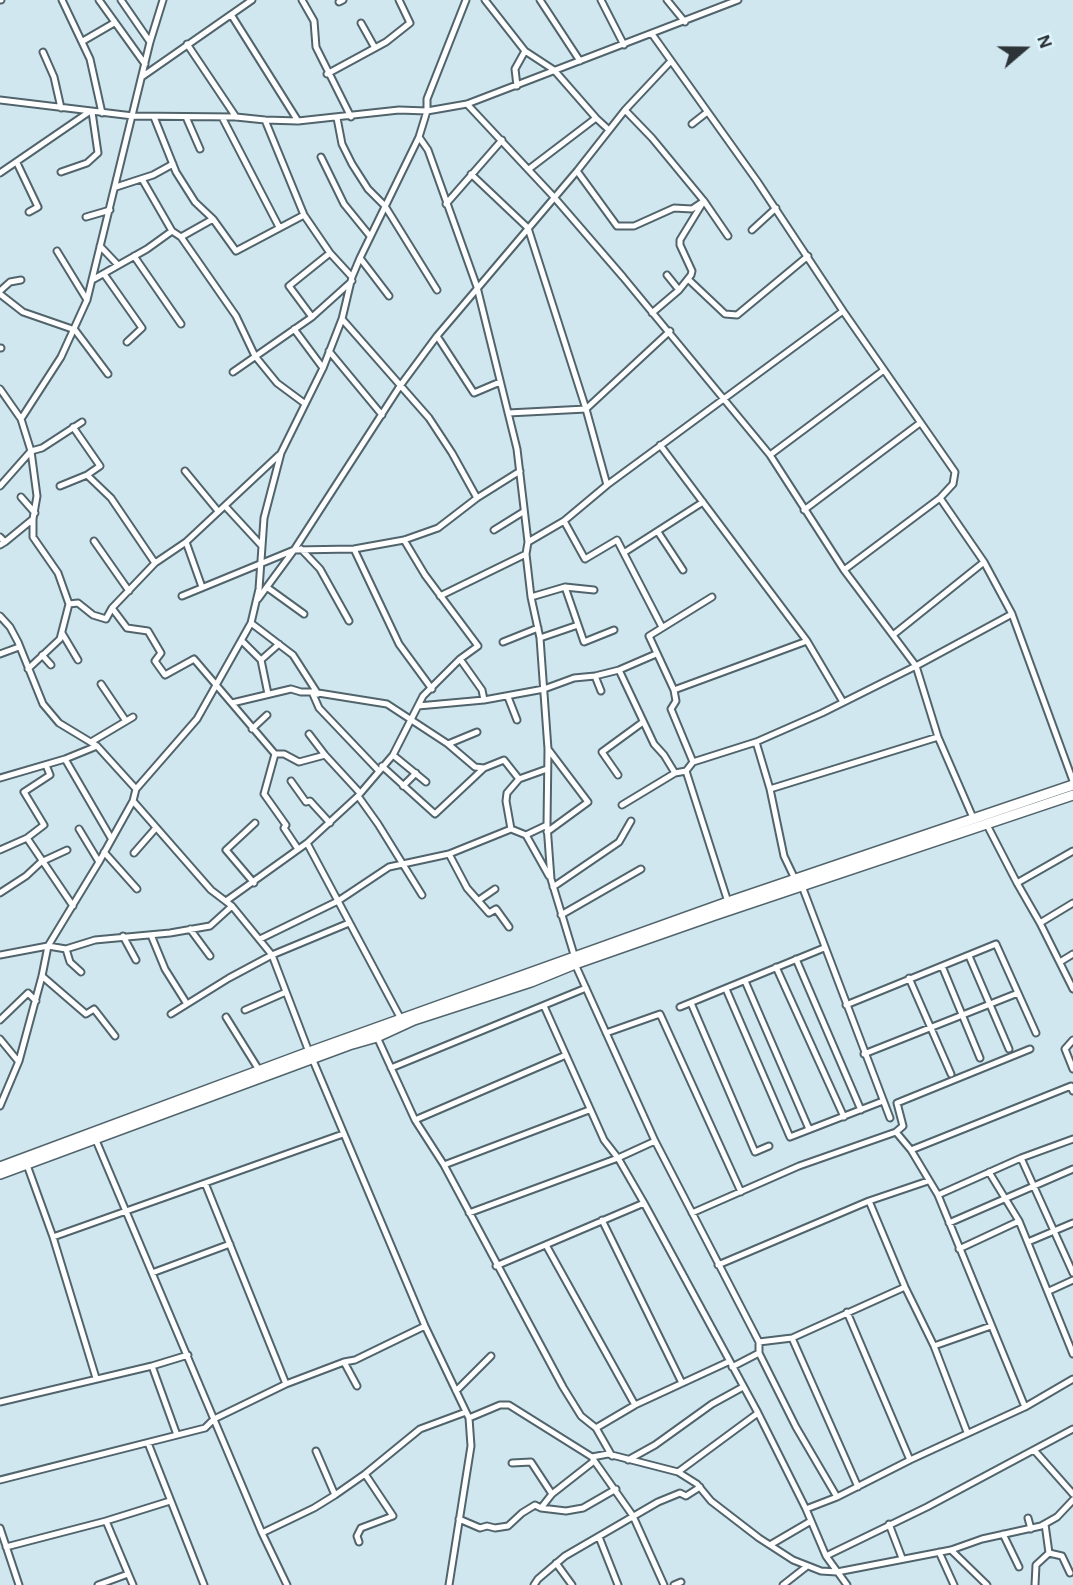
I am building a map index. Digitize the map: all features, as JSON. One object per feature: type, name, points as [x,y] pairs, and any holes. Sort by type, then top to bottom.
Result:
[{"type":"main road","points":[[0,1167],[95,1136],[401,1019],[798,883],[1073,783]]},
{"type":"main road","points":[[798,883],[988,825],[1073,795]]},
{"type":"main road","points":[[0,1174],[259,1070],[377,1037],[415,1020],[531,982],[575,961],[728,902],[748,900]]},
{"type":"street","points":[[63,0],[90,59],[102,113]]},
{"type":"street","points":[[99,0],[145,64]]},
{"type":"street","points":[[121,0],[150,42]]},
{"type":"street","points":[[21,419],[44,386],[75,330],[87,300],[150,42],[163,0]]},
{"type":"street","points":[[143,76],[252,0]]},
{"type":"street","points":[[302,0],[314,21],[316,47],[327,74],[351,117]]},
{"type":"street","points":[[327,74],[376,48],[411,23],[399,0]]},
{"type":"street","points":[[0,1106],[19,1061],[43,976],[48,946],[99,862],[133,800],[135,789],[197,719],[251,623],[259,589],[264,518],[281,453],[323,368],[360,258],[419,137],[427,111],[427,99],[466,0]]},
{"type":"street","points":[[485,0],[525,51],[554,70],[609,130]]},
{"type":"street","points":[[540,0],[580,61]]},
{"type":"street","points":[[601,0],[624,45]]},
{"type":"street","points":[[667,0],[685,22]]},
{"type":"street","points":[[712,0],[715,10]]},
{"type":"street","points":[[0,100],[133,116],[236,117],[298,121],[399,110],[427,111],[467,104],[738,0]]},
{"type":"street","points":[[232,16],[298,121]]},
{"type":"street","points":[[83,41],[114,23]]},
{"type":"street","points":[[361,23],[376,48]]},
{"type":"street","points":[[652,34],[776,208],[843,312],[955,472],[953,484],[940,498],[844,570]]},
{"type":"street","points":[[187,44],[236,117]]},
{"type":"street","points":[[517,86],[515,69],[525,51]]},
{"type":"street","points":[[43,52],[54,77],[61,108]]},
{"type":"street","points":[[256,602],[294,550],[400,386],[437,336],[553,196],[577,171],[625,110],[670,62]]},
{"type":"street","points":[[467,104],[529,169],[670,331],[770,455],[844,570],[916,666],[938,737],[974,820]]},
{"type":"street","points":[[625,110],[704,201],[728,236]]},
{"type":"street","points":[[0,173],[90,112]]},
{"type":"street","points":[[61,172],[87,163],[98,153],[90,112]]},
{"type":"street","points":[[692,124],[706,113]]},
{"type":"street","points":[[154,117],[173,164],[195,202],[213,219],[236,251],[304,215]]},
{"type":"street","points":[[186,117],[200,149]]},
{"type":"street","points":[[222,117],[279,227]]},
{"type":"street","points":[[337,118],[342,144],[369,189],[384,206],[438,290]]},
{"type":"street","points":[[529,169],[596,118]]},
{"type":"street","points":[[265,120],[304,215],[352,279]]},
{"type":"street","points":[[419,137],[428,150],[477,287],[520,471],[528,542],[526,554],[531,597],[540,638],[544,689],[548,749],[547,832],[551,879],[575,961],[655,1141],[759,1342],[759,1353],[796,1427],[837,1497]]},
{"type":"street","points":[[446,204],[502,140]]},
{"type":"street","points":[[321,157],[344,204],[370,236]]},
{"type":"street","points":[[17,163],[38,207],[29,212]]},
{"type":"street","points":[[116,187],[142,179],[173,164]]},
{"type":"street","points":[[577,171],[617,226],[634,226],[674,208],[692,209],[704,201]]},
{"type":"street","points":[[471,174],[528,228],[607,485]]},
{"type":"street","points":[[142,179],[172,231],[181,237],[236,316],[255,356],[277,383],[304,403]]},
{"type":"street","points":[[653,313],[679,290],[692,271],[680,240],[704,201]]},
{"type":"street","points":[[752,230],[776,208]]},
{"type":"street","points":[[86,217],[110,209]]},
{"type":"street","points":[[181,237],[213,219]]},
{"type":"street","points":[[93,279],[172,231]]},
{"type":"street","points":[[100,246],[118,265]]},
{"type":"street","points":[[57,251],[87,300]]},
{"type":"street","points":[[312,317],[289,286],[330,253]]},
{"type":"street","points":[[134,256],[181,324]]},
{"type":"street","points":[[688,279],[725,314],[737,315],[808,256]]},
{"type":"street","points":[[360,258],[389,296]]},
{"type":"street","points":[[104,274],[142,328],[127,342]]},
{"type":"street","points":[[667,275],[679,290]]},
{"type":"street","points":[[233,372],[312,317],[352,279]]},
{"type":"street","points":[[21,280],[10,282],[0,293],[23,312],[75,330],[108,374]]},
{"type":"street","points":[[528,542],[564,522],[660,445],[843,312]]},
{"type":"street","points":[[342,318],[429,418],[477,498]]},
{"type":"street","points":[[294,329],[323,368]]},
{"type":"street","points":[[508,413],[586,410],[670,331]]},
{"type":"street","points":[[437,336],[474,393],[500,382]]},
{"type":"street","points":[[329,351],[382,415]]},
{"type":"street","points":[[770,455],[884,370]]},
{"type":"street","points":[[0,389],[21,419],[31,452],[37,496],[33,537],[58,573],[69,604],[60,639],[28,669]]},
{"type":"street","points":[[0,486],[31,452],[42,448],[82,422]]},
{"type":"street","points":[[804,510],[920,423]]},
{"type":"street","points":[[60,486],[87,475],[100,466],[73,427]]},
{"type":"street","points":[[660,445],[807,641],[844,702]]},
{"type":"street","points":[[69,604],[78,603],[93,615],[106,619],[112,608],[155,563],[186,542],[281,453]]},
{"type":"street","points":[[185,471],[218,511]]},
{"type":"street","points":[[182,596],[294,550],[354,550],[404,540],[438,528],[477,498],[520,471]]},
{"type":"street","points":[[87,475],[111,498],[155,563]]},
{"type":"street","points":[[21,497],[34,516]]},
{"type":"street","points":[[940,498],[984,562],[1012,614],[1073,783]]},
{"type":"street","points":[[625,552],[703,502]]},
{"type":"street","points":[[226,507],[261,545]]},
{"type":"street","points":[[494,530],[523,512]]},
{"type":"street","points":[[2,541],[34,516]]},
{"type":"street","points":[[564,522],[585,559],[617,540],[662,627]]},
{"type":"street","points":[[658,532],[683,570]]},
{"type":"street","points":[[0,955],[48,946],[66,949],[95,940],[210,926],[229,903],[307,843],[359,794],[393,755],[423,696],[460,659],[478,646],[440,596],[404,540]]},
{"type":"street","points":[[94,541],[129,591]]},
{"type":"street","points":[[186,542],[202,587]]},
{"type":"street","points":[[301,549],[320,569],[349,621]]},
{"type":"street","points":[[354,550],[398,644],[432,689]]},
{"type":"street","points":[[440,596],[526,554]]},
{"type":"street","points":[[893,635],[984,562]]},
{"type":"street","points":[[531,597],[565,587],[594,590]]},
{"type":"street","points":[[565,587],[584,642],[614,630]]},
{"type":"street","points":[[268,588],[304,614]]},
{"type":"street","points":[[693,762],[671,709],[676,701],[674,690],[649,636],[712,597]]},
{"type":"street","points":[[112,608],[127,628],[148,631],[161,653],[155,662],[165,675],[194,659],[275,754],[284,754],[299,762],[325,755]]},
{"type":"street","points":[[622,805],[675,773],[686,771],[693,762],[756,742],[844,702],[1012,614]]},
{"type":"street","points":[[0,616],[10,627],[43,704],[59,723],[94,744],[135,789]]},
{"type":"street","points":[[251,623],[293,655],[315,693],[319,708],[380,768],[435,814],[484,768],[505,760],[519,779]]},
{"type":"street","points":[[540,638],[578,625]]},
{"type":"street","points":[[503,642],[538,628]]},
{"type":"street","points":[[62,633],[78,660]]},
{"type":"street","points":[[242,641],[261,660],[268,694]]},
{"type":"street","points":[[674,690],[807,641]]},
{"type":"street","points":[[261,660],[279,644]]},
{"type":"street","points":[[0,654],[19,647]]},
{"type":"street","points":[[418,706],[484,700],[544,689],[575,678],[619,670],[656,654]]},
{"type":"street","points":[[42,655],[51,665]]},
{"type":"street","points":[[460,659],[482,690],[484,700]]},
{"type":"street","points":[[619,670],[654,744],[675,773]]},
{"type":"street","points":[[596,676],[601,691]]},
{"type":"street","points":[[101,684],[126,721]]},
{"type":"street","points":[[232,703],[291,689],[387,704],[448,744],[475,767],[484,768]]},
{"type":"street","points":[[508,696],[517,720]]},
{"type":"street","points":[[252,729],[267,715]]},
{"type":"street","points":[[0,778],[65,759],[94,744],[133,717]]},
{"type":"street","points":[[618,775],[603,752],[643,722]]},
{"type":"street","points":[[448,744],[477,732]]},
{"type":"street","points":[[309,734],[359,794],[422,895]]},
{"type":"street","points":[[770,789],[938,737]]},
{"type":"street","points":[[756,742],[770,789],[784,856],[798,883],[890,1118]]},
{"type":"street","points":[[547,832],[588,802],[548,749]]},
{"type":"street","points":[[275,754],[264,793],[286,825],[284,828],[298,849]]},
{"type":"street","points":[[393,755],[426,782]]},
{"type":"street","points":[[65,759],[111,838]]},
{"type":"street","points":[[0,849],[27,838],[44,825],[24,792],[50,775],[46,765]]},
{"type":"street","points":[[511,829],[507,793],[519,779],[547,769]]},
{"type":"street","points":[[686,771],[728,902]]},
{"type":"street","points":[[403,786],[416,773]]},
{"type":"street","points":[[291,781],[306,802],[310,801],[330,823]]},
{"type":"street","points":[[133,800],[155,829],[211,890],[229,903],[272,955],[343,1134],[362,1173],[425,1326],[468,1415],[471,1446],[449,1585]]},
{"type":"street","points":[[553,887],[619,842],[631,821]]},
{"type":"street","points":[[254,883],[226,850],[255,823]]},
{"type":"street","points":[[526,835],[547,825]]},
{"type":"street","points":[[988,825],[1073,989]]},
{"type":"street","points":[[79,829],[99,862]]},
{"type":"street","points":[[134,853],[155,829]]},
{"type":"street","points":[[260,939],[338,901],[389,867],[449,854],[511,829],[526,835],[551,879]]},
{"type":"street","points":[[27,838],[73,906]]},
{"type":"street","points":[[307,843],[401,1019]]},
{"type":"street","points":[[0,893],[35,870],[41,862],[67,850]]},
{"type":"street","points":[[1017,883],[1073,851]]},
{"type":"street","points":[[104,852],[137,889]]},
{"type":"street","points":[[449,854],[467,888],[489,913],[496,909],[509,927]]},
{"type":"street","points":[[561,915],[641,869]]},
{"type":"street","points":[[479,900],[495,889]]},
{"type":"street","points":[[1040,923],[1073,903]]},
{"type":"street","points":[[171,1014],[272,955],[349,923]]},
{"type":"street","points":[[190,929],[210,956]]},
{"type":"street","points":[[151,935],[165,969],[187,1004]]},
{"type":"street","points":[[123,936],[136,960]]},
{"type":"street","points":[[846,1005],[996,944],[1036,1033]]},
{"type":"street","points":[[680,1007],[824,948]]},
{"type":"street","points":[[66,949],[70,962],[81,972]]},
{"type":"street","points":[[1060,962],[1073,954]]},
{"type":"street","points":[[969,956],[1009,1049]]},
{"type":"street","points":[[796,959],[861,1110]]},
{"type":"street","points":[[942,966],[981,1058]]},
{"type":"street","points":[[776,967],[844,1117]]},
{"type":"street","points":[[43,976],[86,1014],[94,1009],[114,1036]]},
{"type":"street","points":[[909,978],[951,1074]]},
{"type":"street","points":[[745,981],[809,1129]]},
{"type":"street","points":[[391,1068],[586,988]]},
{"type":"street","points":[[726,989],[790,1137],[883,1101]]},
{"type":"street","points":[[245,1010],[286,992]]},
{"type":"street","points":[[0,1020],[28,993],[36,1001]]},
{"type":"street","points":[[864,1054],[1018,993]]},
{"type":"street","points":[[691,1003],[755,1152],[769,1146]]},
{"type":"street","points":[[544,1006],[604,1140],[618,1158],[644,1203],[758,1413],[806,1509],[826,1556],[847,1585]]},
{"type":"street","points":[[606,1034],[660,1014],[741,1192]]},
{"type":"street","points":[[226,1017],[259,1070]]},
{"type":"street","points":[[377,1037],[415,1120],[444,1165],[496,1266],[581,1416],[596,1428],[612,1456]]},
{"type":"street","points":[[0,1039],[19,1061]]},
{"type":"street","points":[[1073,1040],[1065,1049],[1073,1069]]},
{"type":"street","points":[[692,1213],[799,1166],[896,1132],[903,1126],[897,1103],[1030,1049]]},
{"type":"street","points":[[415,1120],[566,1055]]},
{"type":"street","points":[[911,1150],[1072,1087]]},
{"type":"street","points":[[444,1165],[589,1110]]},
{"type":"street","points":[[896,1132],[911,1150],[938,1195],[1025,1407]]},
{"type":"street","points":[[53,1237],[343,1134]]},
{"type":"street","points":[[95,1136],[262,1534],[287,1585]]},
{"type":"street","points":[[938,1195],[1021,1157],[1073,1139]]},
{"type":"street","points":[[469,1213],[618,1158],[655,1141]]},
{"type":"street","points":[[1021,1157],[1073,1273]]},
{"type":"street","points":[[27,1165],[53,1237],[96,1378]]},
{"type":"street","points":[[949,1223],[1073,1170]]},
{"type":"street","points":[[989,1172],[1019,1221],[1070,1340],[1073,1354]]},
{"type":"street","points":[[718,1265],[869,1201],[928,1181]]},
{"type":"street","points":[[205,1183],[286,1384]]},
{"type":"street","points":[[869,1201],[905,1287],[934,1346],[967,1433]]},
{"type":"street","points":[[496,1266],[644,1203]]},
{"type":"street","points":[[602,1220],[682,1383]]},
{"type":"street","points":[[960,1249],[1019,1221]]},
{"type":"street","points":[[1028,1242],[1073,1223]]},
{"type":"street","points":[[152,1273],[230,1244]]},
{"type":"street","points":[[546,1245],[635,1405]]},
{"type":"street","points":[[1049,1291],[1073,1280]]},
{"type":"street","points":[[759,1342],[792,1338],[905,1287]]},
{"type":"street","points":[[847,1312],[910,1460]]},
{"type":"street","points":[[0,1480],[205,1428],[214,1419],[286,1384],[355,1360],[425,1326]]},
{"type":"street","points":[[934,1346],[991,1326]]},
{"type":"street","points":[[792,1338],[858,1487]]},
{"type":"street","points":[[596,1428],[635,1405],[682,1383],[759,1353]]},
{"type":"street","points":[[0,1402],[188,1355]]},
{"type":"street","points":[[456,1391],[491,1356]]},
{"type":"street","points":[[344,1362],[357,1386]]},
{"type":"street","points":[[152,1366],[177,1435]]},
{"type":"street","points":[[806,1509],[837,1497],[1025,1407],[1073,1379]]},
{"type":"street","points":[[628,1460],[712,1404],[743,1387]]},
{"type":"street","points":[[262,1534],[314,1508],[365,1474],[419,1429],[500,1405],[509,1405],[593,1459],[633,1516],[664,1585]]},
{"type":"street","points":[[678,1472],[758,1413]]},
{"type":"street","points":[[826,1556],[928,1507],[1073,1429]]},
{"type":"street","points":[[148,1443],[204,1585]]},
{"type":"street","points":[[1034,1450],[1073,1494]]},
{"type":"street","points":[[316,1451],[335,1494]]},
{"type":"street","points":[[541,1508],[552,1493],[593,1459],[600,1454],[612,1456],[678,1472],[700,1488],[711,1501],[770,1545],[806,1567],[837,1572],[951,1550],[1003,1534],[1031,1529],[1057,1517],[1073,1500]]},
{"type":"street","points":[[512,1463],[531,1462],[552,1493]]},
{"type":"street","points":[[359,1542],[357,1536],[361,1528],[393,1516],[365,1474]]},
{"type":"street","points":[[534,1585],[538,1578],[565,1556],[633,1516],[665,1499],[680,1493],[686,1496],[700,1488]]},
{"type":"street","points":[[459,1519],[480,1528],[509,1526],[535,1505],[566,1511],[583,1508],[616,1489]]},
{"type":"street","points":[[6,1547],[170,1501]]},
{"type":"street","points":[[1028,1518],[1031,1529]]},
{"type":"street","points":[[106,1521],[133,1585]]},
{"type":"street","points":[[770,1545],[811,1521]]},
{"type":"street","points":[[890,1524],[902,1558]]},
{"type":"street","points":[[1045,1524],[1049,1553]]},
{"type":"street","points":[[0,1528],[19,1585]]},
{"type":"street","points":[[1003,1534],[1019,1567]]},
{"type":"street","points":[[599,1537],[618,1585]]},
{"type":"street","points":[[951,1550],[987,1585]]},
{"type":"street","points":[[939,1552],[953,1582],[944,1585]]},
{"type":"street","points":[[1049,1553],[1062,1556],[1070,1573]]},
{"type":"street","points":[[1035,1585],[1036,1565],[1049,1553]]},
{"type":"street","points":[[556,1563],[572,1585]]},
{"type":"street","points":[[783,1585],[806,1567]]},
{"type":"street","points":[[98,1585],[128,1574]]}]
